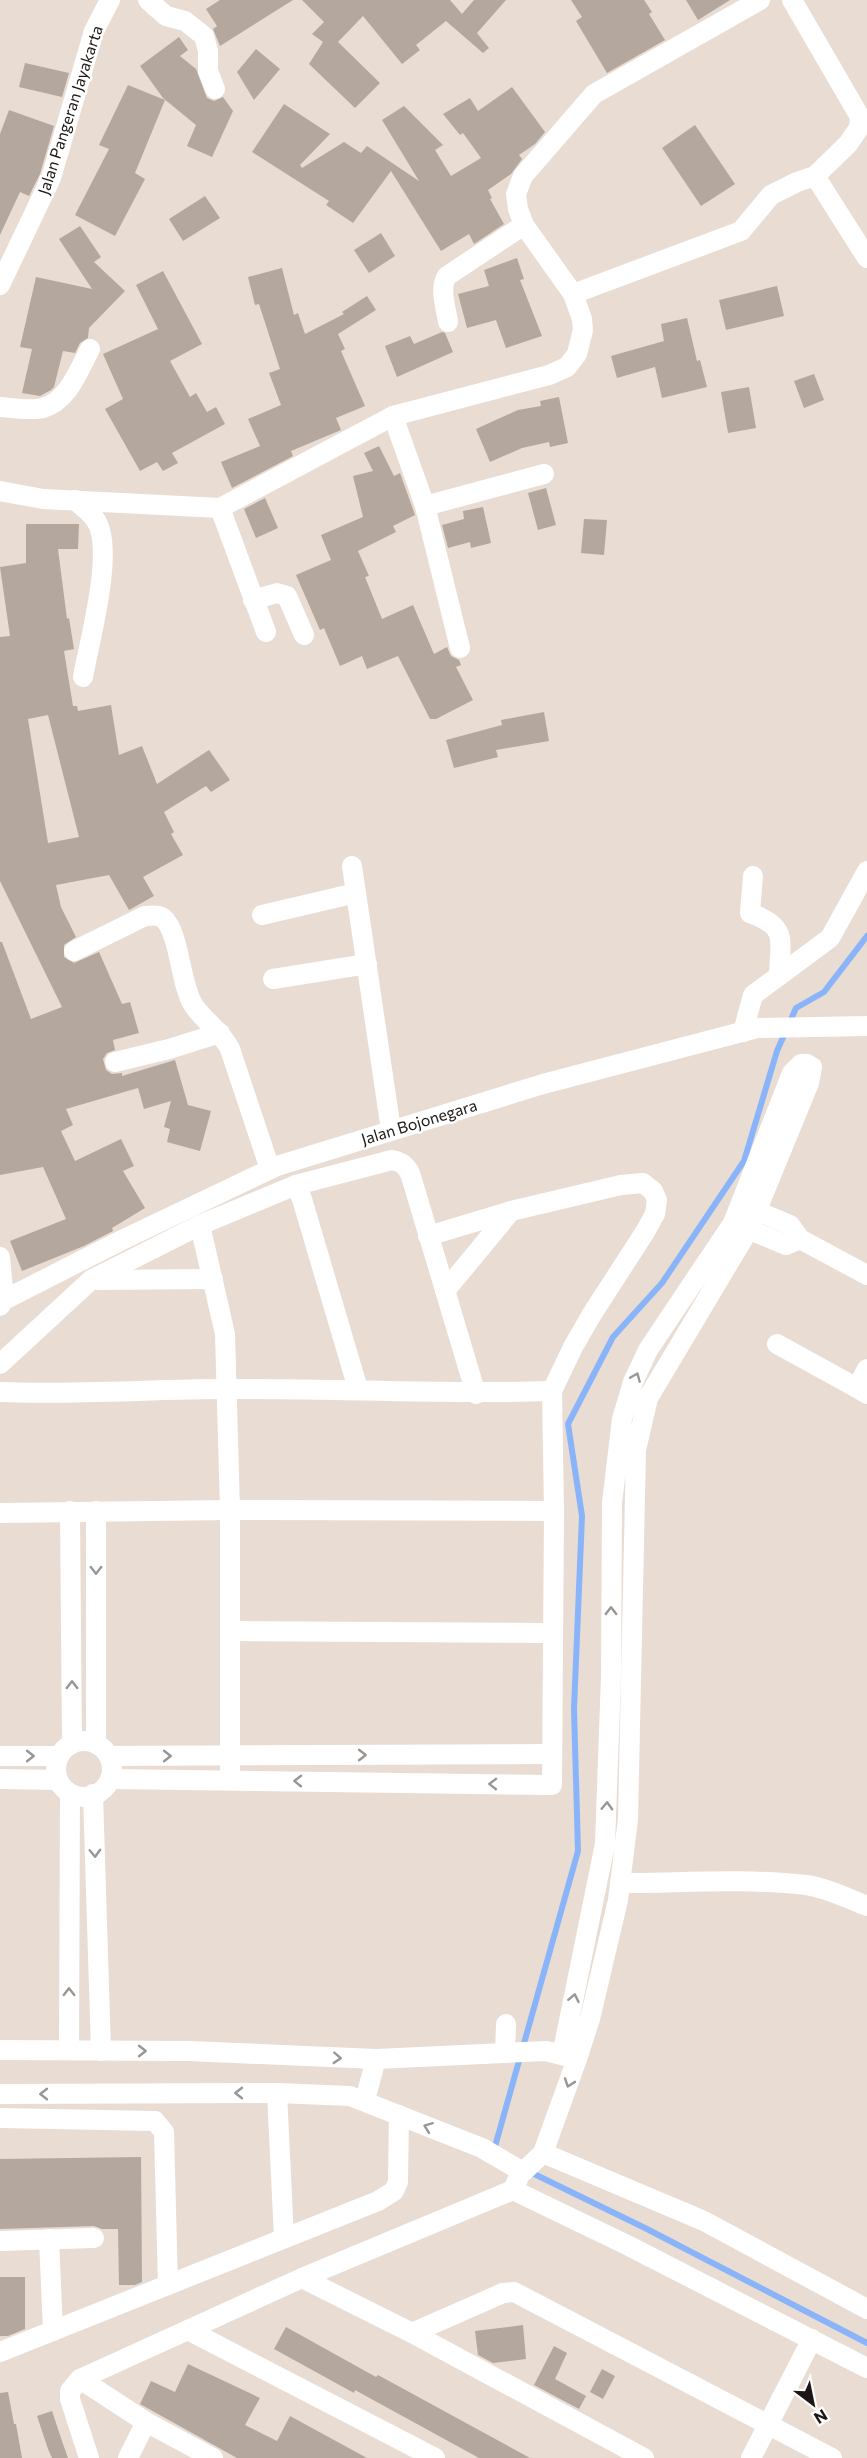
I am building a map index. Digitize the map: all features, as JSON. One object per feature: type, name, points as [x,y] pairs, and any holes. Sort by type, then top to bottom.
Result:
[{"type":"street","name":"Jalan Pangeran Jayakarta","points":[[0,285],[51,178],[94,31],[110,0]]},
{"type":"street","points":[[148,0],[166,16],[185,21],[204,36],[208,51],[208,71],[216,89]]},
{"type":"street","points":[[0,491],[43,499],[220,508],[393,416],[549,375],[567,367],[577,354],[583,330],[580,309],[573,294],[524,225],[518,209],[516,194],[523,176],[594,94],[760,0]]},
{"type":"street","points":[[573,294],[741,231],[771,195],[815,176],[848,144],[859,128],[860,117],[792,0]]},
{"type":"street","points":[[815,176],[867,258]]},
{"type":"street","points":[[448,322],[443,281],[447,276],[524,225]]},
{"type":"street","points":[[0,407],[42,408],[57,402],[68,388],[90,349]]},
{"type":"street","points":[[393,416],[425,506],[460,648]]},
{"type":"street","points":[[425,506],[544,474]]},
{"type":"street","points":[[75,500],[96,520],[104,547],[104,566],[83,677]]},
{"type":"street","points":[[220,508],[266,632]]},
{"type":"street","points":[[254,600],[277,592],[287,596],[304,635]]},
{"type":"street","points":[[352,867],[392,1130]]},
{"type":"street","points":[[750,1030],[753,995],[830,938],[867,871]]},
{"type":"street","points":[[753,876],[750,914],[768,920],[780,935],[779,976]]},
{"type":"street","points":[[262,915],[356,893]]},
{"type":"street","points":[[74,951],[145,916],[155,915],[163,918],[172,935],[190,999],[200,1014],[220,1033],[230,1050],[270,1169]]},
{"type":"street","points":[[273,979],[367,964]]},
{"type":"street","name":"Jalan Bojonegara","points":[[2,1303],[122,1240],[270,1169],[543,1084],[750,1030],[867,1026]]},
{"type":"street","points":[[115,1062],[169,1049],[220,1033]]},
{"type":"street","points":[[89,2458],[70,2399],[70,2391],[80,2379],[302,2278],[513,2190],[528,2164],[562,2055],[596,1896],[607,1813],[612,1503],[622,1419],[633,1382],[648,1350],[745,1217],[792,1073],[801,1064],[807,1064],[812,1067],[809,1083],[745,1217],[648,1398],[636,1450],[628,1818],[619,1892],[590,2019],[562,2055]]},
{"type":"street","points":[[0,1364],[91,1280],[200,1225],[296,1185],[392,1160],[402,1162],[410,1173],[476,1394]]},
{"type":"street","points":[[110,1779],[552,1785],[554,1511],[552,1391],[592,1314],[655,1214],[657,1200],[653,1191],[643,1184],[632,1184],[511,1211],[428,1236]]},
{"type":"street","points":[[296,1185],[303,1199],[358,1389]]},
{"type":"street","points":[[445,1292],[511,1211]]},
{"type":"street","points":[[745,1217],[786,1245],[800,1239],[867,1275]]},
{"type":"street","points":[[200,1225],[225,1334],[230,1510],[230,1780]]},
{"type":"street","points":[[0,1257],[2,1303]]},
{"type":"street","points":[[91,1280],[213,1279]]},
{"type":"street","points":[[777,1344],[862,1391],[867,1370]]},
{"type":"street","points":[[0,1392],[358,1389],[476,1394],[552,1391]]},
{"type":"street","points":[[622,1419],[642,1425]]},
{"type":"street","points":[[0,1513],[230,1510],[554,1511]]},
{"type":"street","points":[[69,2050],[64,1786],[56,1770],[65,1750],[70,1511]]},
{"type":"street","points":[[0,1779],[64,1786],[79,1796],[93,1794],[104,1787],[110,1779],[112,1770],[102,1750],[96,1511]]},
{"type":"street","points":[[230,1631],[553,1633]]},
{"type":"street","points":[[0,1756],[65,1750],[85,1741],[102,1750],[230,1755],[552,1754]]},
{"type":"street","points":[[93,1794],[101,2051]]},
{"type":"street","points":[[596,1896],[721,1882],[807,1885],[836,1893],[867,1906]]},
{"type":"street","points":[[506,2024],[512,2052]]},
{"type":"street","points":[[0,2050],[189,2051],[376,2060],[512,2052],[562,2055]]},
{"type":"street","points":[[365,2100],[376,2060]]},
{"type":"street","points":[[0,2094],[277,2093],[350,2096],[528,2164],[704,2221],[867,2309]]},
{"type":"street","points":[[277,2093],[284,2238]]},
{"type":"street","points":[[0,2352],[378,2201],[394,2191],[398,2182],[399,2115]]},
{"type":"street","points":[[0,2118],[155,2121],[160,2125],[164,2132],[168,2285]]},
{"type":"street","points":[[513,2190],[627,2245],[867,2368]]},
{"type":"street","points":[[0,2241],[94,2238]]},
{"type":"street","points":[[49,2239],[53,2331]]},
{"type":"street","points":[[302,2278],[412,2332],[644,2458]]},
{"type":"street","points":[[412,2332],[503,2293],[514,2292],[832,2458]]},
{"type":"street","points":[[188,2330],[435,2458]]},
{"type":"street","points":[[752,2458],[812,2339]]},
{"type":"street","points":[[80,2379],[146,2422],[213,2458]]},
{"type":"street","points":[[128,2458],[146,2422]]},
{"type":"building","points":[[220,0],[293,0],[220,46],[213,29],[217,26],[206,9]]},
{"type":"building","points":[[302,0],[450,0],[462,14],[474,0],[506,0],[477,33],[489,48],[483,53],[446,21],[416,45],[420,50],[402,64],[363,16],[338,42],[380,83],[355,108],[309,64],[323,42],[312,34],[324,22]]},
{"type":"building","points":[[571,0],[644,0],[652,12],[649,14],[665,40],[607,73],[576,21],[582,17]]},
{"type":"building","points":[[686,0],[730,0],[698,20]]},
{"type":"building","points":[[179,37],[188,50],[180,56],[196,69],[207,98],[214,101],[223,97],[233,111],[212,157],[187,146],[196,125],[163,98],[140,66]]},
{"type":"building","points":[[256,49],[280,69],[254,100],[237,72]]},
{"type":"building","points":[[25,63],[69,73],[62,97],[19,87]]},
{"type":"building","points":[[128,85],[165,100],[135,173],[145,179],[115,236],[75,215],[109,149],[99,145]]},
{"type":"building","points":[[512,87],[545,132],[535,144],[519,155],[522,159],[511,174],[488,190],[492,198],[490,199],[504,224],[474,244],[469,234],[441,251],[391,171],[353,223],[326,205],[329,201],[252,152],[284,104],[330,134],[300,165],[302,168],[344,142],[361,153],[367,146],[419,181],[382,120],[404,106],[443,145],[435,150],[451,176],[481,158],[463,133],[460,135],[443,114],[470,98],[478,111]]},
{"type":"building","points":[[9,110],[54,126],[40,174],[29,196],[20,192],[0,235],[0,134]]},
{"type":"building","points":[[695,125],[735,184],[701,206],[662,148]]},
{"type":"building","points":[[205,196],[220,218],[183,241],[169,219]]},
{"type":"building","points":[[80,226],[101,257],[94,262],[125,291],[89,328],[88,338],[80,343],[75,353],[63,351],[54,387],[51,390],[40,396],[22,393],[32,349],[20,347],[36,277],[92,289],[59,239]]},
{"type":"building","points":[[381,233],[395,256],[369,273],[354,250]]},
{"type":"building","points":[[517,258],[524,279],[520,280],[542,336],[506,348],[496,320],[467,328],[458,294],[489,286],[484,270]]},
{"type":"building","points":[[282,268],[294,315],[298,313],[305,334],[344,314],[342,312],[367,296],[376,310],[338,334],[345,349],[341,351],[365,406],[336,418],[341,430],[291,451],[293,456],[232,488],[221,462],[260,446],[248,419],[281,405],[269,373],[280,369],[259,304],[255,305],[248,277]]},
{"type":"building","points":[[163,271],[202,344],[170,361],[190,397],[196,393],[207,412],[216,407],[225,424],[172,453],[178,463],[163,471],[157,462],[140,471],[105,409],[123,399],[103,354],[158,329],[136,285]]},
{"type":"building","points":[[777,286],[784,316],[726,330],[719,300]]},
{"type":"building","points":[[687,318],[697,361],[700,360],[707,387],[662,398],[655,367],[617,378],[611,356],[664,341],[661,324]]},
{"type":"building","points":[[442,332],[445,333],[453,352],[397,377],[385,346],[410,336],[414,344]]},
{"type":"building","points":[[814,374],[824,400],[804,408],[794,381]]},
{"type":"building","points":[[749,387],[756,428],[728,433],[721,392]]},
{"type":"building","points":[[559,397],[568,443],[550,447],[549,442],[522,448],[490,462],[476,429],[518,410],[541,406],[540,401]]},
{"type":"building","points":[[379,446],[394,476],[400,473],[415,515],[393,526],[396,532],[358,551],[369,576],[365,577],[382,619],[413,605],[434,654],[447,647],[451,656],[459,660],[461,665],[456,667],[473,700],[436,719],[430,719],[398,656],[367,669],[362,656],[340,666],[324,628],[320,630],[296,575],[331,560],[321,535],[363,517],[353,476],[373,471],[364,453]]},
{"type":"building","points":[[546,488],[556,525],[538,530],[528,493]]},
{"type":"building","points":[[265,498],[278,528],[256,538],[244,509]]},
{"type":"building","points":[[483,507],[491,543],[471,548],[470,542],[448,548],[442,525],[464,519],[463,511]]},
{"type":"building","points":[[584,519],[607,520],[604,555],[581,553]]},
{"type":"building","points":[[26,524],[79,524],[78,549],[58,549],[67,619],[69,618],[74,649],[64,651],[73,706],[77,706],[78,711],[111,705],[119,755],[142,746],[157,784],[209,750],[230,780],[211,792],[206,786],[164,812],[174,832],[171,834],[183,855],[143,877],[154,896],[129,910],[109,875],[56,885],[61,907],[76,937],[64,945],[64,957],[74,963],[99,952],[122,1004],[130,1002],[139,1033],[113,1040],[115,1050],[107,1053],[103,1059],[106,1070],[112,1074],[122,1073],[122,1076],[175,1060],[188,1105],[211,1111],[200,1151],[167,1142],[170,1129],[164,1127],[171,1101],[144,1109],[138,1088],[66,1109],[73,1125],[61,1131],[75,1161],[121,1139],[134,1166],[123,1171],[145,1208],[112,1228],[113,1231],[84,1246],[22,1271],[10,1241],[66,1219],[43,1167],[0,1175],[0,942],[2,942],[31,1019],[62,1007],[0,881],[0,637],[10,636],[0,567],[26,563]],"holes":[[[48,715],[79,837],[48,843],[28,719]]]},
{"type":"building","points":[[544,712],[549,741],[496,750],[498,757],[454,768],[446,740],[502,725],[501,720]]},
{"type":"building","points":[[141,2157],[142,2282],[135,2285],[119,2285],[118,2229],[102,2229],[94,2226],[0,2229],[0,2159]]},
{"type":"building","points":[[0,2277],[25,2277],[25,2329],[8,2336],[0,2336]]},
{"type":"building","points":[[523,2325],[526,2359],[493,2363],[478,2355],[475,2331]]},
{"type":"building","points":[[286,2327],[530,2458],[479,2458],[355,2390],[354,2393],[274,2349]]},
{"type":"building","points":[[554,2346],[567,2353],[555,2379],[586,2396],[579,2409],[534,2385]]},
{"type":"building","points":[[188,2364],[260,2398],[245,2425],[277,2441],[290,2416],[367,2458],[237,2458],[140,2404],[151,2381],[175,2392]]},
{"type":"building","points":[[602,2369],[615,2376],[603,2399],[590,2392]]},
{"type":"building","points":[[8,2392],[22,2458],[0,2458],[0,2393]]},
{"type":"building","points":[[52,2411],[68,2458],[52,2458],[48,2449],[37,2416]]},
{"type":"waterway","points":[[494,2150],[578,1851],[574,1709],[582,1516],[568,1424],[613,1337],[662,1283],[744,1161],[777,1051],[796,1008],[824,992],[867,936]]},
{"type":"waterway","points":[[528,2171],[645,2228],[867,2343]]}]
